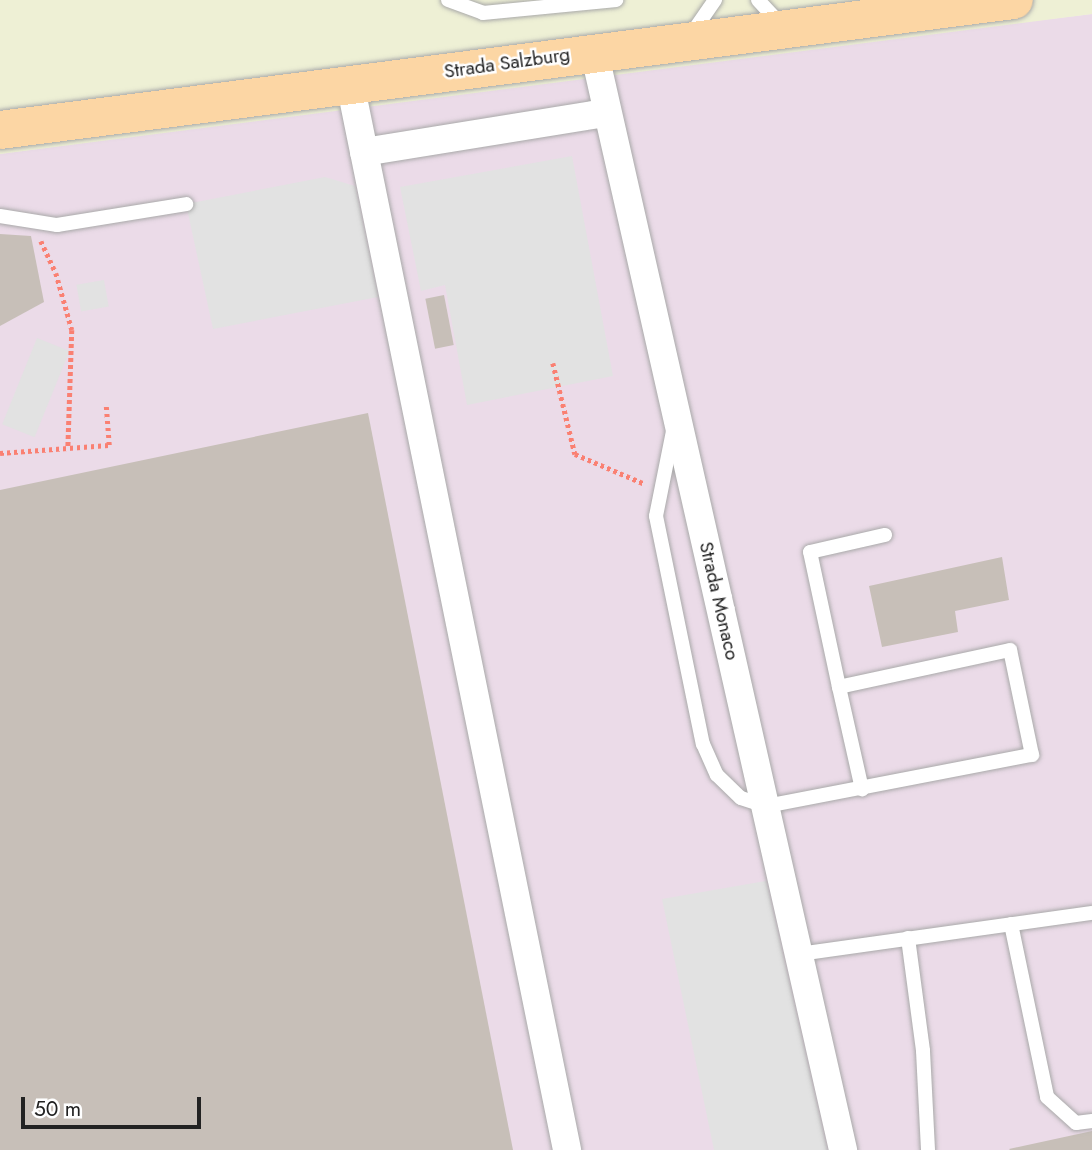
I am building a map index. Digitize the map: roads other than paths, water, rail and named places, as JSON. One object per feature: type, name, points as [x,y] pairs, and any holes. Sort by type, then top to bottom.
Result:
[{"type":"main road","name":"Strada Salzburg","points":[[0,130],[594,51],[1014,0]]},
{"type":"street","name":"Strada Monaco","points":[[594,51],[843,1150]]},
{"type":"street","points":[[350,83],[566,1150]]},
{"type":"street","points":[[364,152],[606,113]]},
{"type":"lane","points":[[448,0],[483,13],[616,0]]},
{"type":"lane","points":[[688,39],[715,0]]},
{"type":"lane","points":[[758,0],[783,28]]},
{"type":"lane","points":[[0,216],[57,225],[186,204]]},
{"type":"lane","points":[[677,418],[656,516],[703,744],[717,775],[741,798],[766,806],[1032,755],[1010,650],[839,687]]},
{"type":"lane","points":[[862,789],[810,552],[886,535]]},
{"type":"lane","points":[[799,954],[1092,913]]},
{"type":"lane","points":[[1011,924],[1047,1097],[1076,1124],[1092,1121]]},
{"type":"lane","points":[[908,938],[923,1051],[928,1150]]}]
